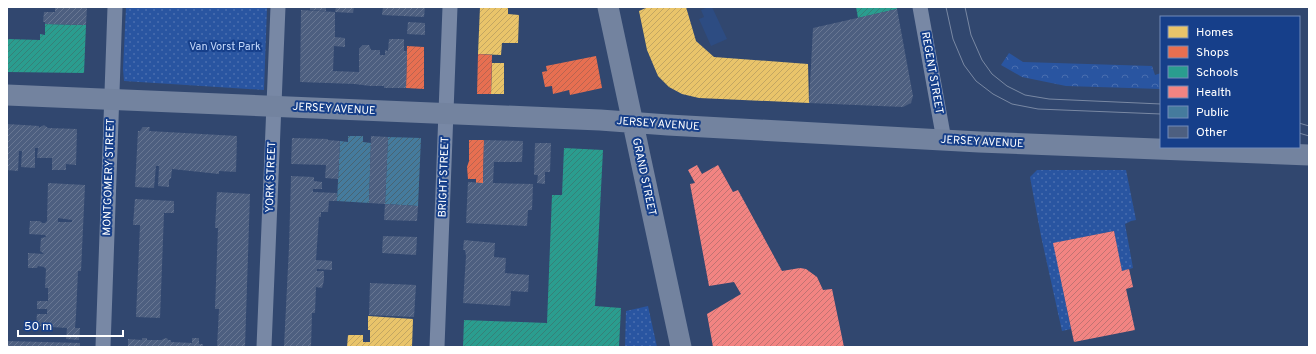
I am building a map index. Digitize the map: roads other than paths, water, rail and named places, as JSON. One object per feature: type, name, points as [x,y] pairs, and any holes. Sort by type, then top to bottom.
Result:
[{"type":"street","name":"MONTGOMERY STREET","points":[[103,347],[115,7]]},
{"type":"street","name":"YORK STREET","points":[[264,347],[278,7]]},
{"type":"street","name":"BRIGHT STREET","points":[[437,347],[450,7]]},
{"type":"street","name":"GRAND STREET","points":[[608,7],[681,347]]},
{"type":"street","name":"REGENT STREET","points":[[920,7],[944,140]]},
{"type":"street","name":"JERSEY AVENUE","points":[[7,95],[600,120],[944,140],[1309,155]]},
{"type":"tram line","points":[[946,7],[953,39],[964,65],[976,81],[993,94],[1012,104],[1038,109],[1160,114]]},
{"type":"tram line","points":[[965,7],[971,35],[982,60],[992,74],[1007,86],[1025,95],[1049,99],[1160,104]]},
{"type":"tram line","points":[[1300,123],[1309,126]]},
{"type":"tram line","points":[[1300,133],[1309,136]]},
{"type":"park label","name":"Van Vorst Park","points":[[225,47]]}]
